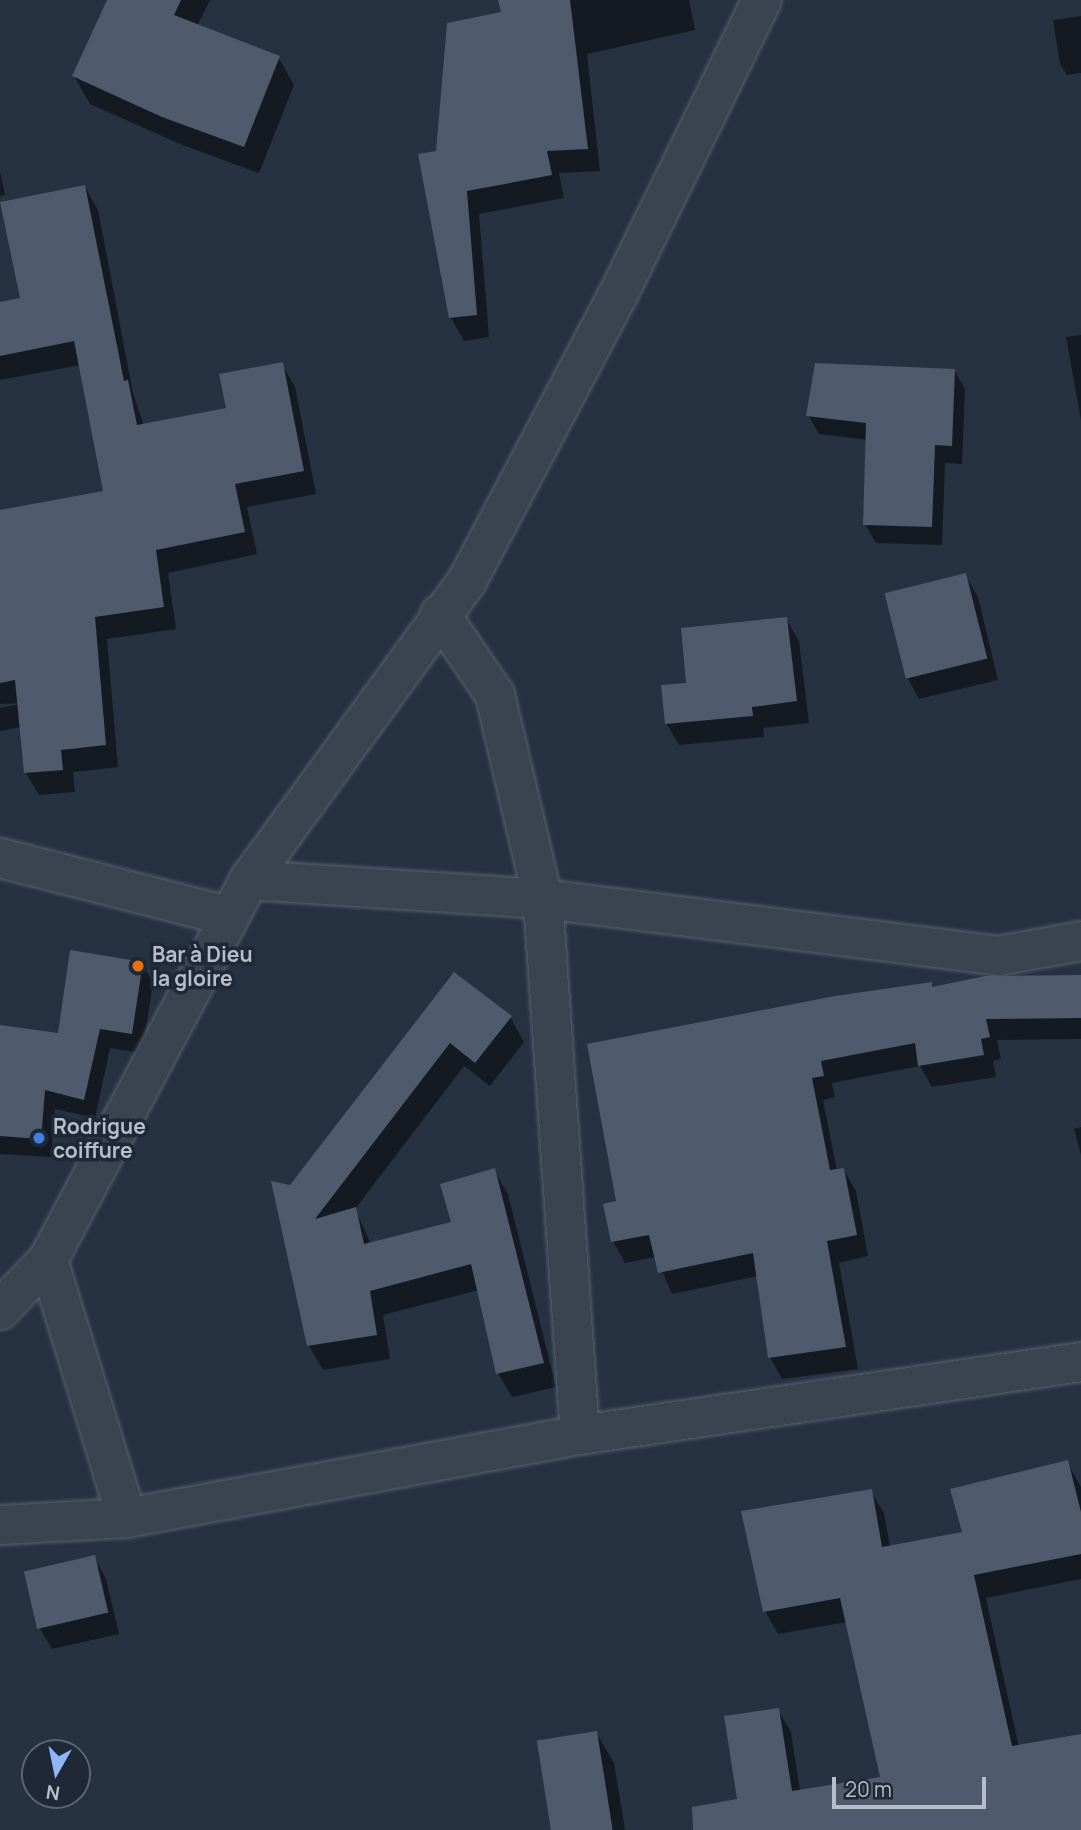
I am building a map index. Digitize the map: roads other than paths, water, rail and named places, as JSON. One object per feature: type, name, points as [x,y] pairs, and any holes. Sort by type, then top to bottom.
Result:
[{"type":"street","points":[[0,1310],[48,1260],[249,880],[440,614],[467,581],[618,295],[762,0]]},
{"type":"street","points":[[440,614],[495,695],[543,899],[580,1435]]},
{"type":"street","points":[[0,859],[229,916]]},
{"type":"street","points":[[249,880],[543,899],[998,956],[1081,941]]},
{"type":"street","points":[[48,1260],[127,1518]]},
{"type":"street","points":[[0,1525],[127,1518],[580,1435],[1081,1362]]},
{"type":"place","name":"Bar à Dieu la gloire","points":[[138,966]]},
{"type":"place","name":"Rodrigue coiffure","points":[[39,1138]]}]
